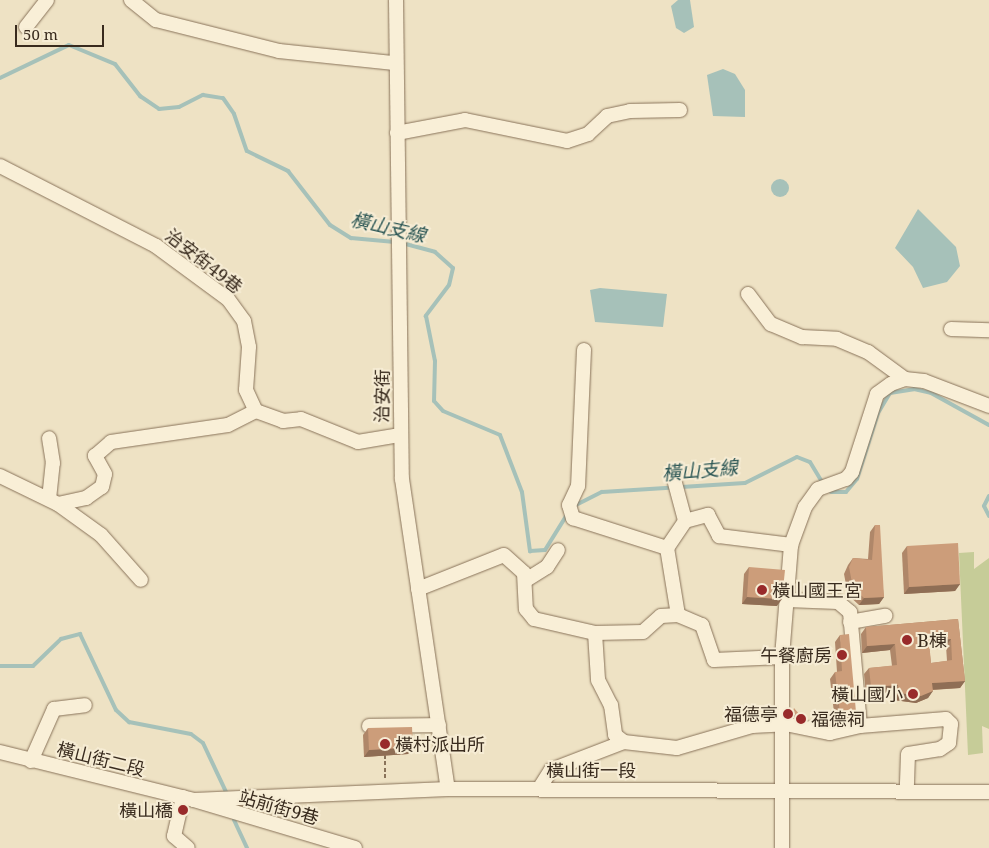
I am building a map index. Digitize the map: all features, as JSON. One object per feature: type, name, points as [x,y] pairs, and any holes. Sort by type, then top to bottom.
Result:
[{"type":"street","points":[[26,27],[47,0]]},
{"type":"street","points":[[131,0],[156,20],[279,51],[394,63]]},
{"type":"street","name":"治安街","points":[[396,0],[394,63],[397,133],[400,435],[418,589],[448,789]]},
{"type":"street","points":[[397,133],[465,120],[567,140],[588,134],[607,116],[630,111],[680,110]]},
{"type":"street","name":"治安街49巷","points":[[0,166],[156,246],[228,299],[244,321],[249,347],[246,390],[256,411]]},
{"type":"street","points":[[748,294],[771,324],[802,337],[837,338],[868,352],[905,379],[989,406]]},
{"type":"street","points":[[951,329],[989,330]]},
{"type":"street","points":[[584,350],[578,486],[571,511],[667,548]]},
{"type":"street","points":[[782,848],[784,724],[780,717],[782,658],[791,545],[813,494],[852,472],[877,394],[905,379]]},
{"type":"street","points":[[54,501],[86,498],[102,487],[105,474],[95,456],[111,442],[228,425],[256,411],[283,421],[301,419],[358,442],[400,435]]},
{"type":"street","points":[[49,438],[53,463],[54,501]]},
{"type":"street","points":[[0,476],[54,501],[101,535],[141,580]]},
{"type":"street","points":[[676,490],[685,521]]},
{"type":"street","points":[[678,615],[667,548],[685,521],[708,515],[719,536],[791,545]]},
{"type":"street","points":[[526,580],[548,567],[558,550]]},
{"type":"street","points":[[418,589],[504,555],[526,580],[528,615],[595,633],[643,632],[662,616],[678,615],[702,625],[714,660],[782,658]]},
{"type":"street","points":[[787,600],[838,602],[850,612],[860,726]]},
{"type":"street","points":[[850,622],[885,616]]},
{"type":"street","points":[[595,633],[598,680],[611,705],[615,735],[624,742]]},
{"type":"street","points":[[31,761],[54,709],[85,705]]},
{"type":"street","points":[[539,789],[551,770],[624,742],[677,748],[752,726],[784,724],[830,733],[860,726],[946,719],[951,724],[949,743],[940,749],[908,754],[907,788]]},
{"type":"street","points":[[369,726],[439,725]]},
{"type":"street","name":"橫山街二段","points":[[0,752],[188,798]]},
{"type":"street","name":"橫山街一段","points":[[188,798],[448,789],[907,788],[989,792]]},
{"type":"street","points":[[188,798],[174,836],[188,848]]},
{"type":"street","name":"站前街9巷","points":[[188,798],[355,848]]},
{"type":"path","points":[[384,755],[385,791]]},
{"type":"green space","points":[[974,552],[974,569],[989,558],[989,729],[982,726],[983,753],[968,755],[959,553]]},
{"type":"water","points":[[678,0],[690,0],[694,27],[684,33],[676,28],[671,6]]},
{"type":"water","points":[[723,69],[735,74],[745,90],[745,117],[713,116],[707,75]]},
{"type":"water","points":[[780,179],[786,182],[789,188],[786,194],[780,197],[774,194],[771,188],[774,182]]},
{"type":"water","points":[[918,209],[956,247],[960,266],[947,282],[923,288],[913,267],[895,248]]},
{"type":"water","points":[[600,288],[667,294],[663,327],[595,322],[590,290]]},
{"type":"building","points":[[875,525],[880,525],[884,597],[864,598],[853,588],[849,567],[853,558],[872,560]]},
{"type":"building","points":[[958,543],[960,584],[909,587],[907,546]]},
{"type":"building","name":"橫山國王宮","points":[[749,567],[785,570],[782,599],[747,597]]},
{"type":"building","points":[[958,619],[965,681],[932,683],[933,691],[921,696],[899,693],[898,685],[871,687],[869,668],[897,665],[895,644],[867,646],[866,627]],"holes":[[[951,639],[952,660],[931,663],[929,641]]]},
{"type":"building","points":[[849,634],[856,712],[840,714],[835,672],[842,671],[840,635]]},
{"type":"building","points":[[794,708],[800,715],[792,714]]},
{"type":"building","name":"橫村派出所","points":[[412,727],[413,747],[369,750],[368,728]]},
{"type":"waterway","name":"橫山支線","points":[[0,78],[69,45],[115,64],[140,96],[159,109],[179,107],[203,95],[223,98],[234,114],[247,151],[288,171],[330,225],[351,238],[395,242]]},
{"type":"waterway","name":"橫山支線","points":[[402,243],[435,252],[453,268],[449,285],[426,316],[435,361],[434,401],[443,411],[500,435],[522,492],[530,551],[545,550],[568,513]]},
{"type":"waterway","name":"橫山支線","points":[[831,492],[846,492],[857,479],[878,413],[890,393],[914,389],[931,393],[989,425]]},
{"type":"waterway","name":"橫山支線","points":[[574,506],[602,492],[745,483],[797,457],[810,462],[823,484]]},
{"type":"waterway","name":"橫山支線","points":[[989,496],[984,506],[989,516]]},
{"type":"waterway","points":[[0,666],[33,666],[61,639],[80,634],[116,710],[129,722],[191,734],[203,743],[227,794]]},
{"type":"waterway","points":[[234,820],[247,848]]},
{"type":"place","name":"橫山國王宮","points":[[762,590]]},
{"type":"place","name":"B棟","points":[[907,640]]},
{"type":"place","name":"午餐廚房","points":[[842,655]]},
{"type":"place","name":"橫山國小","points":[[913,694]]},
{"type":"place","name":"福德亭","points":[[788,714]]},
{"type":"place","name":"福德祠","points":[[801,719]]},
{"type":"place","name":"橫村派出所","points":[[385,744]]},
{"type":"place","name":"橫山橋","points":[[183,810]]}]
